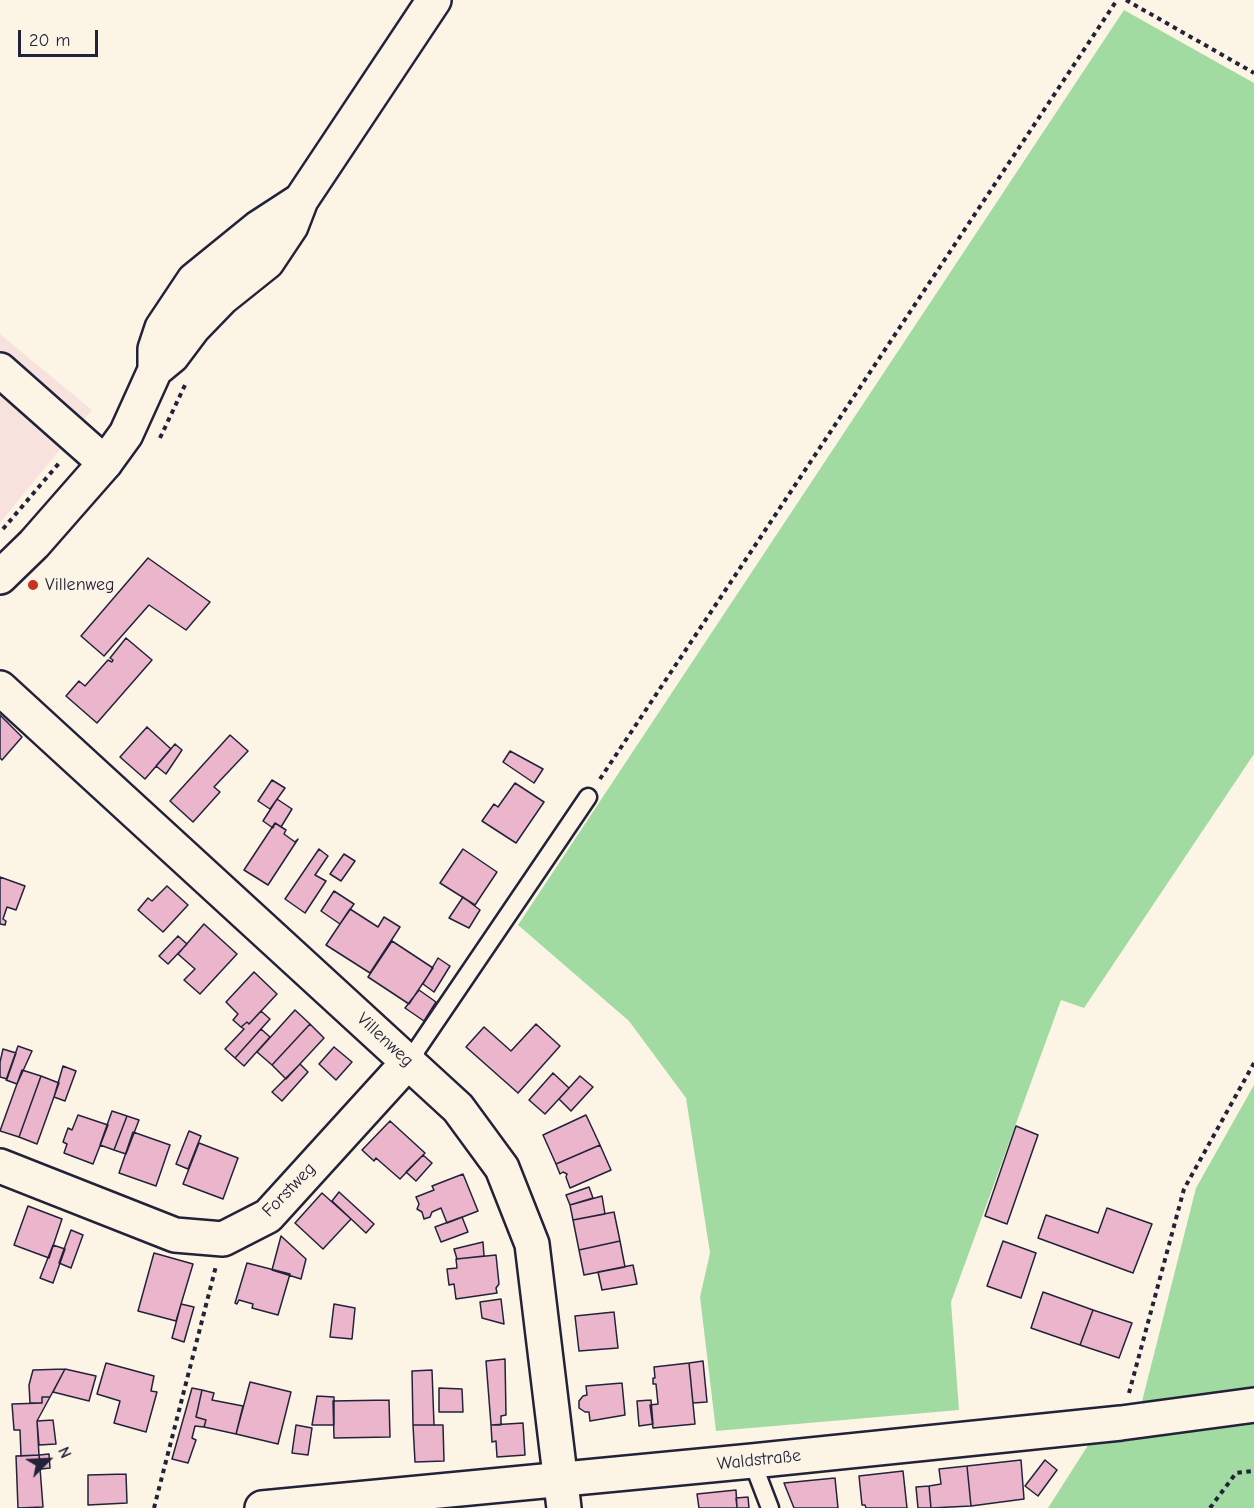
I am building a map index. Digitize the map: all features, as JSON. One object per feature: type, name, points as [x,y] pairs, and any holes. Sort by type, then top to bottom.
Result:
[{"type":"street","points":[[0,577],[34,544],[105,463],[126,434],[155,370],[155,349],[162,328],[194,280],[258,228],[301,200],[434,0]]},
{"type":"street","points":[[0,370],[105,463]]},
{"type":"street","name":"Villenweg","points":[[0,688],[409,1061],[458,1108],[502,1168],[531,1244],[563,1493]]},
{"type":"street","name":"Forstweg","points":[[223,1239],[268,1216],[409,1061]]},
{"type":"street","points":[[0,1166],[175,1235],[223,1239]]},
{"type":"street","name":"Waldstraße","points":[[262,1508],[563,1493],[752,1461],[1121,1423],[1254,1405]]},
{"type":"lane","points":[[409,1061],[588,797]]},
{"type":"lane","points":[[752,1461],[770,1508]]},
{"type":"path","points":[[588,797],[1117,0]]},
{"type":"path","points":[[1126,0],[1254,73]]},
{"type":"path","points":[[1121,1423],[1184,1189],[1254,1064]]},
{"type":"path","points":[[154,1508],[223,1239]]},
{"type":"path","points":[[1210,1508],[1236,1473],[1254,1471]]},
{"type":"shaded area","points":[[0,334],[92,410],[0,523]]},
{"type":"green space","points":[[1124,10],[1254,83],[1254,754],[1084,1008],[1061,1000],[951,1302],[959,1410],[716,1431],[700,1297],[710,1253],[686,1098],[629,1021],[518,925]]},
{"type":"green space","points":[[1254,1085],[1254,1508],[1048,1508],[1092,1439],[1132,1441],[1196,1188]]},
{"type":"building","points":[[148,558],[210,602],[186,630],[149,605],[104,656],[81,636]]},
{"type":"building","points":[[126,638],[152,660],[97,723],[66,696],[79,681],[85,686],[108,660],[112,662],[110,658]]},
{"type":"building","points":[[0,715],[22,737],[2,760],[0,758]]},
{"type":"building","points":[[147,727],[171,749],[145,779],[120,757]]},
{"type":"building","points":[[230,735],[248,751],[214,787],[220,792],[193,822],[170,801]]},
{"type":"building","points":[[175,744],[182,750],[166,774],[156,766]]},
{"type":"building","points":[[510,751],[543,769],[534,783],[503,762]]},
{"type":"building","points":[[272,780],[285,788],[270,809],[258,801]]},
{"type":"building","points":[[515,783],[544,802],[516,843],[482,821],[494,804],[498,807]]},
{"type":"building","points":[[277,799],[292,809],[281,827],[275,823],[273,828],[263,821]]},
{"type":"building","points":[[275,823],[286,830],[284,834],[295,842],[298,839],[268,885],[244,870]]},
{"type":"building","points":[[319,849],[328,856],[315,875],[326,881],[305,913],[285,899]]},
{"type":"building","points":[[463,849],[497,872],[475,905],[440,883]]},
{"type":"building","points":[[344,854],[355,861],[341,881],[330,874]]},
{"type":"building","points":[[0,877],[25,886],[16,910],[7,907],[3,919],[6,921],[5,925],[0,924]]},
{"type":"building","points":[[167,886],[188,905],[163,932],[138,910],[148,898],[152,901]]},
{"type":"building","points":[[334,891],[354,904],[340,924],[321,911]]},
{"type":"building","points":[[463,897],[480,910],[469,928],[449,918]]},
{"type":"building","points":[[350,909],[378,927],[384,917],[400,927],[370,973],[326,945]]},
{"type":"building","points":[[204,924],[237,954],[200,994],[184,980],[195,969],[178,954]]},
{"type":"building","points":[[178,936],[187,944],[168,964],[159,956]]},
{"type":"building","points":[[392,941],[433,968],[409,1004],[368,977]]},
{"type":"building","points":[[438,958],[450,966],[434,992],[423,984]]},
{"type":"building","points":[[254,972],[277,994],[249,1024],[247,1022],[241,1027],[233,1020],[238,1014],[226,1002]]},
{"type":"building","points":[[419,990],[436,1002],[424,1021],[405,1008]]},
{"type":"building","points":[[295,1010],[310,1024],[272,1065],[257,1052]]},
{"type":"building","points":[[261,1011],[270,1019],[235,1058],[225,1049],[244,1029],[241,1027],[247,1022],[249,1024]]},
{"type":"building","points":[[310,1024],[324,1038],[286,1079],[272,1065]]},
{"type":"building","points":[[536,1024],[560,1046],[518,1093],[466,1047],[484,1027],[511,1051]]},
{"type":"building","points":[[261,1029],[270,1037],[244,1066],[235,1058]]},
{"type":"building","points":[[18,1046],[32,1051],[17,1084],[6,1080]]},
{"type":"building","points":[[334,1047],[352,1062],[336,1080],[319,1064]]},
{"type":"building","points":[[3,1049],[16,1053],[7,1079],[0,1077]]},
{"type":"building","points":[[300,1064],[308,1072],[282,1101],[272,1092]]},
{"type":"building","points":[[63,1066],[76,1071],[65,1101],[54,1097]]},
{"type":"building","points":[[22,1070],[41,1076],[19,1137],[0,1131]]},
{"type":"building","points":[[553,1073],[569,1088],[545,1114],[529,1100]]},
{"type":"building","points":[[41,1076],[59,1083],[37,1144],[19,1137]]},
{"type":"building","points":[[580,1076],[593,1087],[571,1111],[559,1099]]},
{"type":"building","points":[[112,1111],[127,1116],[114,1150],[100,1145]]},
{"type":"building","points":[[78,1115],[108,1125],[93,1164],[64,1153],[67,1144],[63,1142],[68,1128],[72,1130]]},
{"type":"building","points":[[586,1115],[600,1145],[556,1164],[543,1135]]},
{"type":"building","points":[[127,1116],[139,1120],[126,1154],[114,1150]]},
{"type":"building","points":[[390,1121],[425,1153],[400,1179],[376,1158],[374,1161],[362,1150]]},
{"type":"building","points":[[1016,1126],[1038,1135],[1007,1224],[985,1216]]},
{"type":"building","points":[[189,1131],[201,1136],[188,1169],[176,1164]]},
{"type":"building","points":[[133,1132],[170,1145],[156,1186],[119,1173]]},
{"type":"building","points":[[199,1143],[238,1158],[223,1199],[183,1184]]},
{"type":"building","points":[[600,1145],[611,1170],[570,1188],[567,1174],[563,1172],[560,1174],[556,1164]]},
{"type":"building","points":[[423,1155],[432,1163],[416,1181],[406,1172]]},
{"type":"building","points":[[463,1174],[478,1211],[447,1223],[441,1208],[424,1219],[422,1212],[417,1209],[419,1204],[416,1197],[434,1190],[432,1186]]},
{"type":"building","points":[[589,1187],[593,1198],[570,1205],[566,1195]]},
{"type":"building","points":[[339,1192],[374,1224],[366,1233],[332,1201]]},
{"type":"building","points":[[322,1193],[351,1219],[323,1249],[295,1223]]},
{"type":"building","points":[[602,1196],[605,1214],[573,1220],[570,1205]]},
{"type":"building","points":[[28,1206],[62,1219],[49,1258],[14,1245]]},
{"type":"building","points":[[1107,1208],[1152,1224],[1133,1273],[1038,1238],[1046,1215],[1098,1233]]},
{"type":"building","points":[[614,1212],[620,1241],[579,1250],[573,1220]]},
{"type":"building","points":[[462,1217],[468,1232],[441,1242],[435,1227]]},
{"type":"building","points":[[71,1230],[83,1235],[71,1268],[59,1263]]},
{"type":"building","points":[[281,1236],[306,1259],[301,1279],[272,1270]]},
{"type":"building","points":[[620,1241],[625,1267],[584,1275],[579,1250]]},
{"type":"building","points":[[1003,1241],[1036,1253],[1021,1298],[987,1286]]},
{"type":"building","points":[[483,1242],[484,1256],[457,1259],[454,1249]]},
{"type":"building","points":[[53,1245],[65,1249],[53,1283],[40,1278]]},
{"type":"building","points":[[154,1253],[193,1264],[176,1321],[138,1311]]},
{"type":"building","points":[[496,1255],[499,1284],[496,1288],[497,1293],[456,1299],[454,1284],[449,1285],[447,1269],[457,1268],[456,1259]]},
{"type":"building","points":[[247,1263],[290,1274],[278,1315],[252,1308],[253,1304],[239,1300],[237,1304],[235,1303]]},
{"type":"building","points":[[633,1265],[637,1284],[602,1290],[598,1272]]},
{"type":"building","points":[[1043,1292],[1093,1310],[1080,1345],[1031,1328]]},
{"type":"building","points":[[501,1299],[504,1324],[482,1318],[480,1302]]},
{"type":"building","points":[[181,1304],[194,1307],[184,1342],[172,1338]]},
{"type":"building","points":[[334,1304],[355,1308],[352,1339],[330,1337]]},
{"type":"building","points":[[1093,1310],[1132,1323],[1119,1358],[1080,1345]]},
{"type":"building","points":[[614,1312],[618,1348],[579,1351],[575,1316]]},
{"type":"building","points":[[505,1359],[506,1415],[501,1416],[501,1425],[491,1425],[486,1361]]},
{"type":"building","points":[[703,1361],[707,1402],[693,1403],[689,1363]]},
{"type":"building","points":[[106,1363],[154,1376],[151,1391],[157,1392],[146,1432],[114,1423],[120,1401],[97,1394]]},
{"type":"building","points":[[689,1363],[695,1424],[653,1428],[650,1405],[658,1404],[656,1384],[653,1384],[654,1367]]},
{"type":"building","points":[[65,1369],[96,1376],[89,1401],[53,1392]]},
{"type":"building","points":[[65,1369],[50,1397],[42,1397],[42,1403],[30,1403],[29,1385],[33,1370]]},
{"type":"building","points":[[432,1370],[434,1425],[413,1425],[412,1371]]},
{"type":"building","points":[[250,1382],[291,1392],[278,1444],[236,1434]]},
{"type":"building","points":[[622,1383],[625,1415],[590,1421],[589,1412],[579,1408],[579,1401],[587,1395],[586,1386]]},
{"type":"building","points":[[192,1388],[202,1390],[196,1417],[206,1420],[204,1427],[195,1426],[192,1438],[196,1440],[188,1463],[172,1459]]},
{"type":"building","points":[[439,1388],[462,1389],[463,1412],[439,1412]]},
{"type":"building","points":[[202,1390],[214,1393],[212,1400],[243,1406],[236,1434],[204,1427],[206,1420],[196,1417]]},
{"type":"building","points":[[317,1396],[334,1397],[334,1425],[312,1425]]},
{"type":"building","points":[[42,1397],[50,1397],[37,1421],[39,1455],[21,1456],[20,1430],[14,1430],[12,1404],[42,1403]]},
{"type":"building","points":[[389,1400],[390,1437],[334,1438],[333,1401]]},
{"type":"building","points":[[651,1400],[653,1424],[639,1426],[637,1401]]},
{"type":"building","points":[[53,1420],[56,1444],[39,1445],[37,1421]]},
{"type":"building","points":[[523,1423],[525,1455],[497,1457],[496,1441],[492,1442],[491,1425]]},
{"type":"building","points":[[296,1425],[312,1428],[308,1455],[292,1453]]},
{"type":"building","points":[[413,1425],[443,1425],[444,1461],[415,1462]]},
{"type":"building","points":[[49,1454],[50,1468],[41,1469],[39,1455]]},
{"type":"building","points":[[39,1455],[43,1507],[18,1508],[16,1456]]},
{"type":"building","points":[[1021,1460],[1024,1499],[971,1506],[967,1466]]},
{"type":"building","points":[[1045,1460],[1057,1470],[1038,1496],[1025,1486]]},
{"type":"building","points":[[967,1466],[971,1506],[931,1508],[929,1486],[941,1484],[939,1469]]},
{"type":"building","points":[[903,1471],[907,1508],[866,1508],[862,1505],[859,1476]]},
{"type":"building","points":[[126,1474],[127,1503],[88,1505],[88,1475]]},
{"type":"building","points":[[835,1478],[838,1508],[794,1508],[784,1483]]},
{"type":"building","points":[[929,1486],[931,1508],[918,1508],[916,1487]]},
{"type":"building","points":[[736,1490],[737,1508],[699,1508],[697,1494]]},
{"type":"building","points":[[748,1497],[749,1508],[737,1508],[736,1498]]},
{"type":"place","name":"Villenweg","points":[[33,585]]}]
